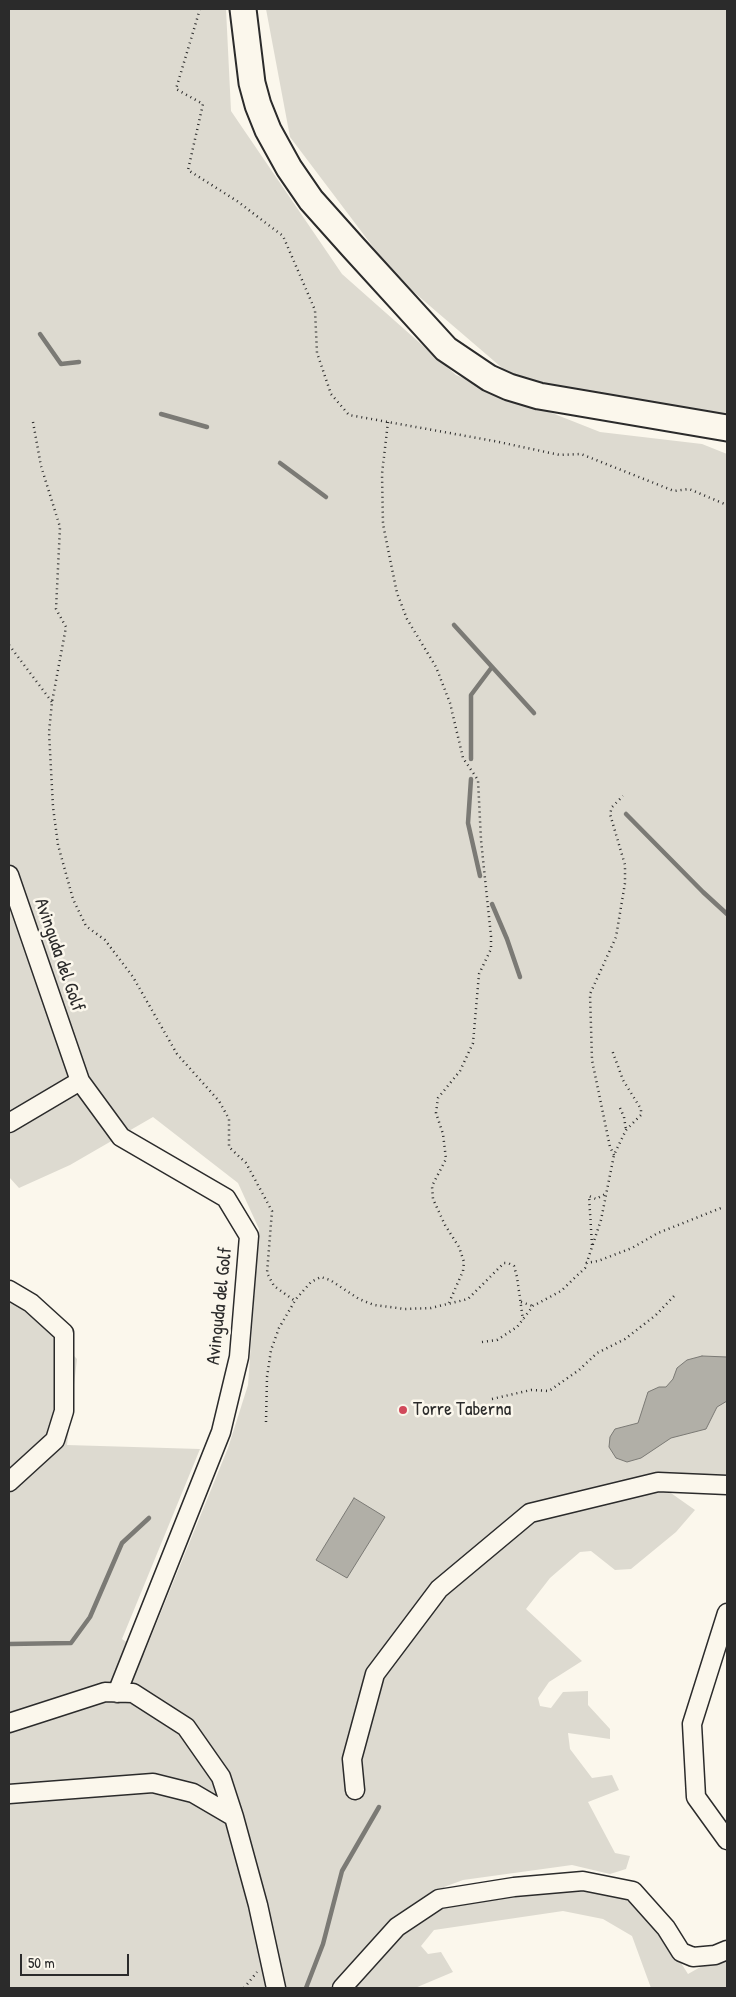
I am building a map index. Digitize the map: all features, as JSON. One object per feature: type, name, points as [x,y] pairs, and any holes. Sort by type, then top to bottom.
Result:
[{"type":"main road","points":[[243,9],[252,83],[258,105],[268,130],[289,168],[311,200],[446,349],[490,378],[508,387],[539,396],[727,428]]},
{"type":"street","name":"Avinguda del Golf","points":[[9,875],[80,1082],[121,1138],[226,1198],[249,1236],[239,1357],[221,1432],[117,1693]]},
{"type":"street","points":[[9,1123],[80,1082]]},
{"type":"street","points":[[9,1290],[31,1303],[64,1334],[64,1411],[55,1440],[9,1482]]},
{"type":"street","points":[[356,1790],[352,1759],[375,1674],[439,1589],[530,1512],[658,1482],[727,1485]]},
{"type":"street","points":[[727,1613],[692,1724],[696,1797],[727,1840]]},
{"type":"street","points":[[9,1723],[105,1692],[132,1693],[186,1727],[221,1777],[258,1905],[276,1988]]},
{"type":"street","points":[[9,1794],[153,1783],[193,1793],[234,1817]]},
{"type":"street","points":[[342,1988],[397,1927],[439,1900],[514,1887],[583,1881],[633,1891],[666,1928],[681,1952],[693,1957],[715,1955],[727,1950]]},
{"type":"path","points":[[200,9],[176,88],[203,104],[188,170],[284,236],[315,310],[317,353],[331,394],[350,415],[560,455],[581,454],[674,491],[689,489],[727,505]]},
{"type":"path","points":[[33,422],[41,466],[60,527],[56,609],[66,627],[52,702],[49,732],[53,807],[58,845],[73,898],[86,926],[105,940],[122,962],[177,1054],[218,1101],[229,1119],[229,1147],[246,1163],[272,1211],[267,1273],[274,1286],[295,1301]]},
{"type":"path","points":[[388,422],[382,474],[383,524],[390,559],[397,593],[407,619],[436,667],[450,703],[463,758],[478,780],[481,840],[491,936],[490,949],[479,974],[473,1043],[460,1071],[438,1098],[436,1113],[443,1134],[446,1159],[432,1186],[433,1199],[445,1225],[459,1247],[464,1262],[463,1271],[448,1304]]},
{"type":"path","points":[[9,645],[52,702]]},
{"type":"path","points":[[614,1155],[610,1147],[592,1060],[590,994],[616,937],[625,883],[625,866],[610,814],[612,807],[623,796]]},
{"type":"path","points":[[482,1342],[497,1340],[517,1327],[533,1306],[561,1290],[585,1268],[608,1193],[614,1155],[626,1130],[641,1115],[640,1109],[624,1080],[612,1050]]},
{"type":"path","points":[[620,1108],[626,1130]]},
{"type":"path","points":[[592,1246],[589,1196],[596,1199],[608,1193]]},
{"type":"path","points":[[586,1263],[598,1261],[632,1248],[658,1233],[721,1208]]},
{"type":"path","points":[[266,1422],[267,1377],[271,1350],[280,1328],[295,1301],[311,1282],[321,1278],[330,1280],[359,1299],[374,1305],[405,1309],[448,1304],[468,1299],[504,1263],[514,1266],[523,1320]]},
{"type":"path","points":[[492,1399],[531,1390],[549,1391],[578,1370],[597,1353],[625,1339],[656,1315],[675,1295]]},
{"type":"path","points":[[521,1302],[533,1306]]},
{"type":"shaded area","points":[[9,9],[226,9],[231,111],[342,274],[456,375],[600,432],[702,444],[727,454],[727,1493],[668,1491],[695,1510],[676,1532],[631,1569],[615,1570],[591,1551],[580,1552],[550,1578],[526,1609],[582,1661],[549,1682],[538,1698],[540,1706],[551,1708],[563,1692],[588,1691],[588,1705],[610,1729],[610,1739],[568,1733],[570,1749],[592,1778],[612,1775],[619,1790],[588,1802],[615,1853],[630,1856],[626,1869],[610,1874],[572,1865],[463,1880],[444,1887],[453,1904],[578,1887],[628,1896],[658,1927],[688,1974],[727,1952],[727,1988],[651,1988],[632,1936],[603,1919],[563,1911],[434,1930],[421,1946],[428,1954],[441,1952],[453,1972],[415,1988],[9,1988],[9,1300],[46,1327],[77,1359],[67,1445],[200,1449],[122,1639],[144,1654],[228,1448],[248,1385],[259,1229],[238,1183],[153,1117],[70,1165],[19,1188],[9,1177]]},
{"type":"shaded area","points":[[266,9],[727,9],[727,417],[515,379],[395,276],[290,137]]},
{"type":"shaded area","points":[[702,1356],[727,1357],[727,1401],[717,1407],[706,1429],[671,1438],[641,1458],[627,1462],[616,1458],[609,1447],[610,1437],[615,1429],[638,1423],[648,1392],[659,1387],[666,1387],[673,1379],[677,1368],[687,1360]]},
{"type":"shaded area","points":[[354,1498],[385,1517],[347,1578],[316,1560]]},
{"type":"waterway","points":[[40,334],[61,364],[79,362]]},
{"type":"waterway","points":[[161,414],[207,427]]},
{"type":"waterway","points":[[280,463],[326,497]]},
{"type":"waterway","points":[[454,625],[534,713]]},
{"type":"waterway","points":[[471,759],[471,695],[492,667]]},
{"type":"waterway","points":[[471,779],[468,823],[480,876]]},
{"type":"waterway","points":[[626,814],[727,914]]},
{"type":"waterway","points":[[492,904],[520,977]]},
{"type":"waterway","points":[[9,1644],[71,1643],[90,1617],[122,1543],[149,1518]]},
{"type":"waterway","points":[[306,1988],[323,1944],[342,1871],[379,1807]]},
{"type":"place","name":"Torre Taberna","points":[[403,1410]]}]
